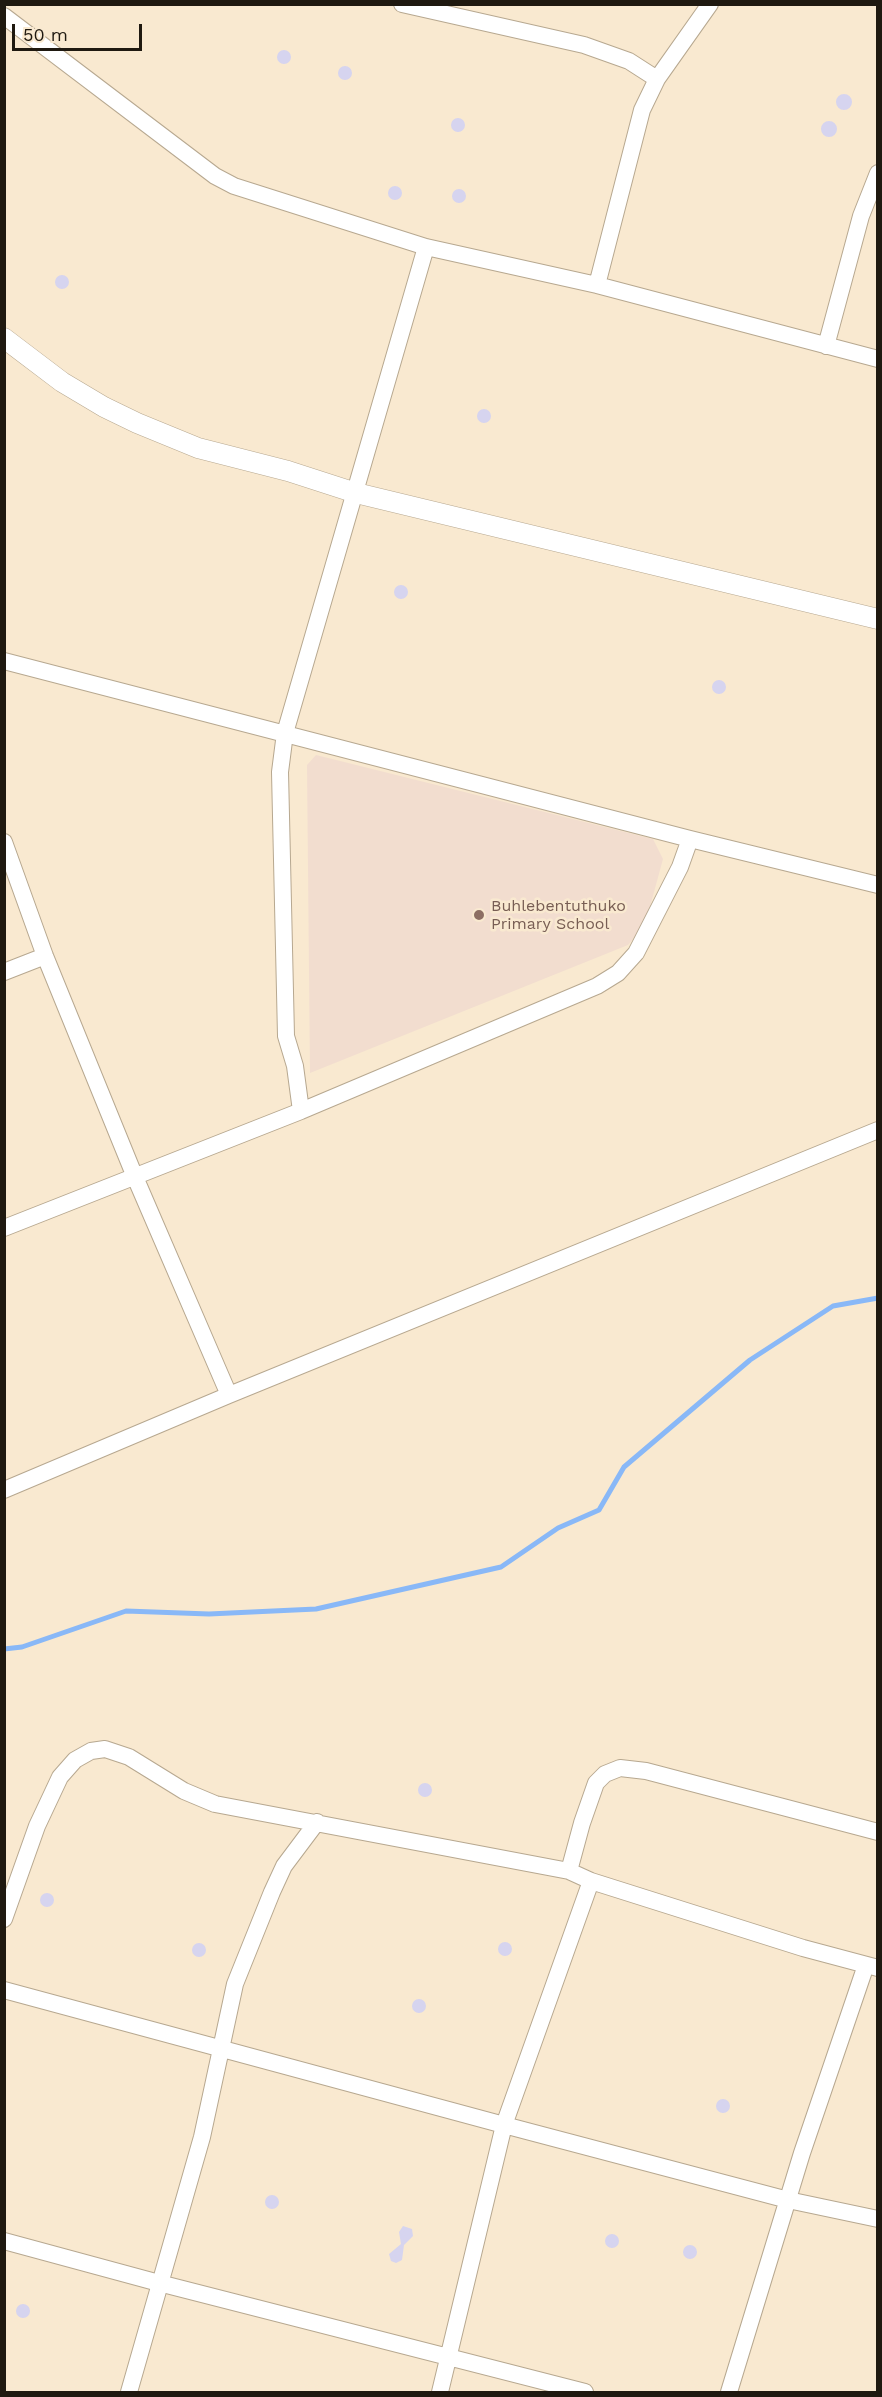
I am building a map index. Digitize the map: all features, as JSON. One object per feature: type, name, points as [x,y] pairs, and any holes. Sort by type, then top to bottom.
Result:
[{"type":"street","points":[[402,4],[584,45],[629,61],[657,79]]},
{"type":"street","points":[[597,285],[642,110],[657,79],[710,4]]},
{"type":"street","points":[[4,16],[215,176],[262,196],[426,247],[597,285],[878,359]]},
{"type":"street","points":[[826,346],[861,216],[878,173]]},
{"type":"street","points":[[301,1111],[296,1066],[286,1036],[280,772],[285,733],[426,247]]},
{"type":"street","points":[[4,338],[62,382],[104,407],[198,448],[288,471],[356,493],[878,619]]},
{"type":"street","points":[[4,661],[690,839],[878,885]]},
{"type":"street","points":[[4,1228],[301,1111],[597,986],[618,973],[636,953],[649,932],[680,867],[690,839]]},
{"type":"street","points":[[4,842],[45,956],[135,1177],[229,1395]]},
{"type":"street","points":[[4,972],[45,956]]},
{"type":"street","points":[[4,1490],[229,1395],[878,1130]]},
{"type":"street","points":[[4,1918],[49,1796],[60,1777],[75,1760],[91,1751],[105,1749],[129,1757],[184,1791],[215,1804],[569,1871],[591,1881],[828,1956],[872,1966],[829,2070],[729,2392]]},
{"type":"street","points":[[569,1871],[582,1823],[596,1784],[605,1774],[620,1768],[646,1771],[878,1832]]},
{"type":"street","points":[[129,2392],[202,2137],[235,1984],[284,1866],[317,1822]]},
{"type":"street","points":[[440,2392],[504,2125],[591,1881]]},
{"type":"street","points":[[4,1990],[788,2200],[878,2219]]},
{"type":"street","points":[[4,2241],[449,2359],[585,2392]]},
{"type":"shaded area","name":"Buhlebentuthuko Primary School","points":[[316,755],[653,839],[663,859],[645,925],[628,945],[310,1073],[307,765]]},
{"type":"building","points":[[281,50],[287,50],[291,57],[287,64],[281,64],[277,60],[277,54]]},
{"type":"building","points":[[342,66],[348,66],[352,73],[348,80],[342,80],[338,76],[338,70]]},
{"type":"building","points":[[844,94],[852,102],[844,110],[836,102]]},
{"type":"building","points":[[455,118],[461,118],[465,125],[461,132],[455,132],[451,128],[451,122]]},
{"type":"building","points":[[829,121],[837,129],[829,137],[821,129]]},
{"type":"building","points":[[392,186],[398,186],[402,193],[398,200],[392,200],[388,196],[388,190]]},
{"type":"building","points":[[456,189],[462,189],[466,196],[462,203],[456,203],[452,199],[452,193]]},
{"type":"building","points":[[59,275],[65,275],[69,282],[65,289],[59,289],[55,285],[55,279]]},
{"type":"building","points":[[481,409],[487,409],[491,416],[487,423],[481,423],[477,419],[477,413]]},
{"type":"building","points":[[398,585],[404,585],[408,592],[404,599],[398,599],[394,595],[394,589]]},
{"type":"building","points":[[716,680],[722,680],[726,687],[722,694],[716,694],[712,690],[712,684]]},
{"type":"building","points":[[422,1783],[428,1783],[432,1790],[428,1797],[422,1797],[418,1793],[418,1787]]},
{"type":"building","points":[[44,1893],[50,1893],[54,1900],[50,1907],[44,1907],[40,1903],[40,1897]]},
{"type":"building","points":[[502,1942],[508,1942],[512,1949],[508,1956],[502,1956],[498,1952],[498,1946]]},
{"type":"building","points":[[196,1943],[202,1943],[206,1950],[202,1957],[196,1957],[192,1953],[192,1947]]},
{"type":"building","points":[[416,1999],[422,1999],[426,2006],[422,2013],[416,2013],[412,2009],[412,2003]]},
{"type":"building","points":[[720,2099],[726,2099],[730,2106],[726,2113],[720,2113],[716,2109],[716,2103]]},
{"type":"building","points":[[269,2195],[275,2195],[279,2202],[275,2209],[269,2209],[265,2205],[265,2199]]},
{"type":"building","points":[[403,2226],[412,2229],[413,2236],[404,2245],[402,2260],[396,2263],[391,2261],[389,2254],[401,2244],[399,2232]]},
{"type":"building","points":[[609,2234],[615,2234],[619,2241],[615,2248],[609,2248],[605,2244],[605,2238]]},
{"type":"building","points":[[687,2245],[693,2245],[697,2252],[693,2259],[687,2259],[683,2255],[683,2249]]},
{"type":"building","points":[[20,2304],[26,2304],[30,2311],[26,2318],[20,2318],[16,2314],[16,2308]]},
{"type":"waterway","points":[[4,1649],[22,1647],[126,1611],[209,1614],[316,1609],[501,1567],[558,1528],[599,1510],[624,1467],[750,1360],[833,1306],[878,1298]]},
{"type":"place","name":"Buhlebentuthuko Primary School","points":[[479,915]]}]
